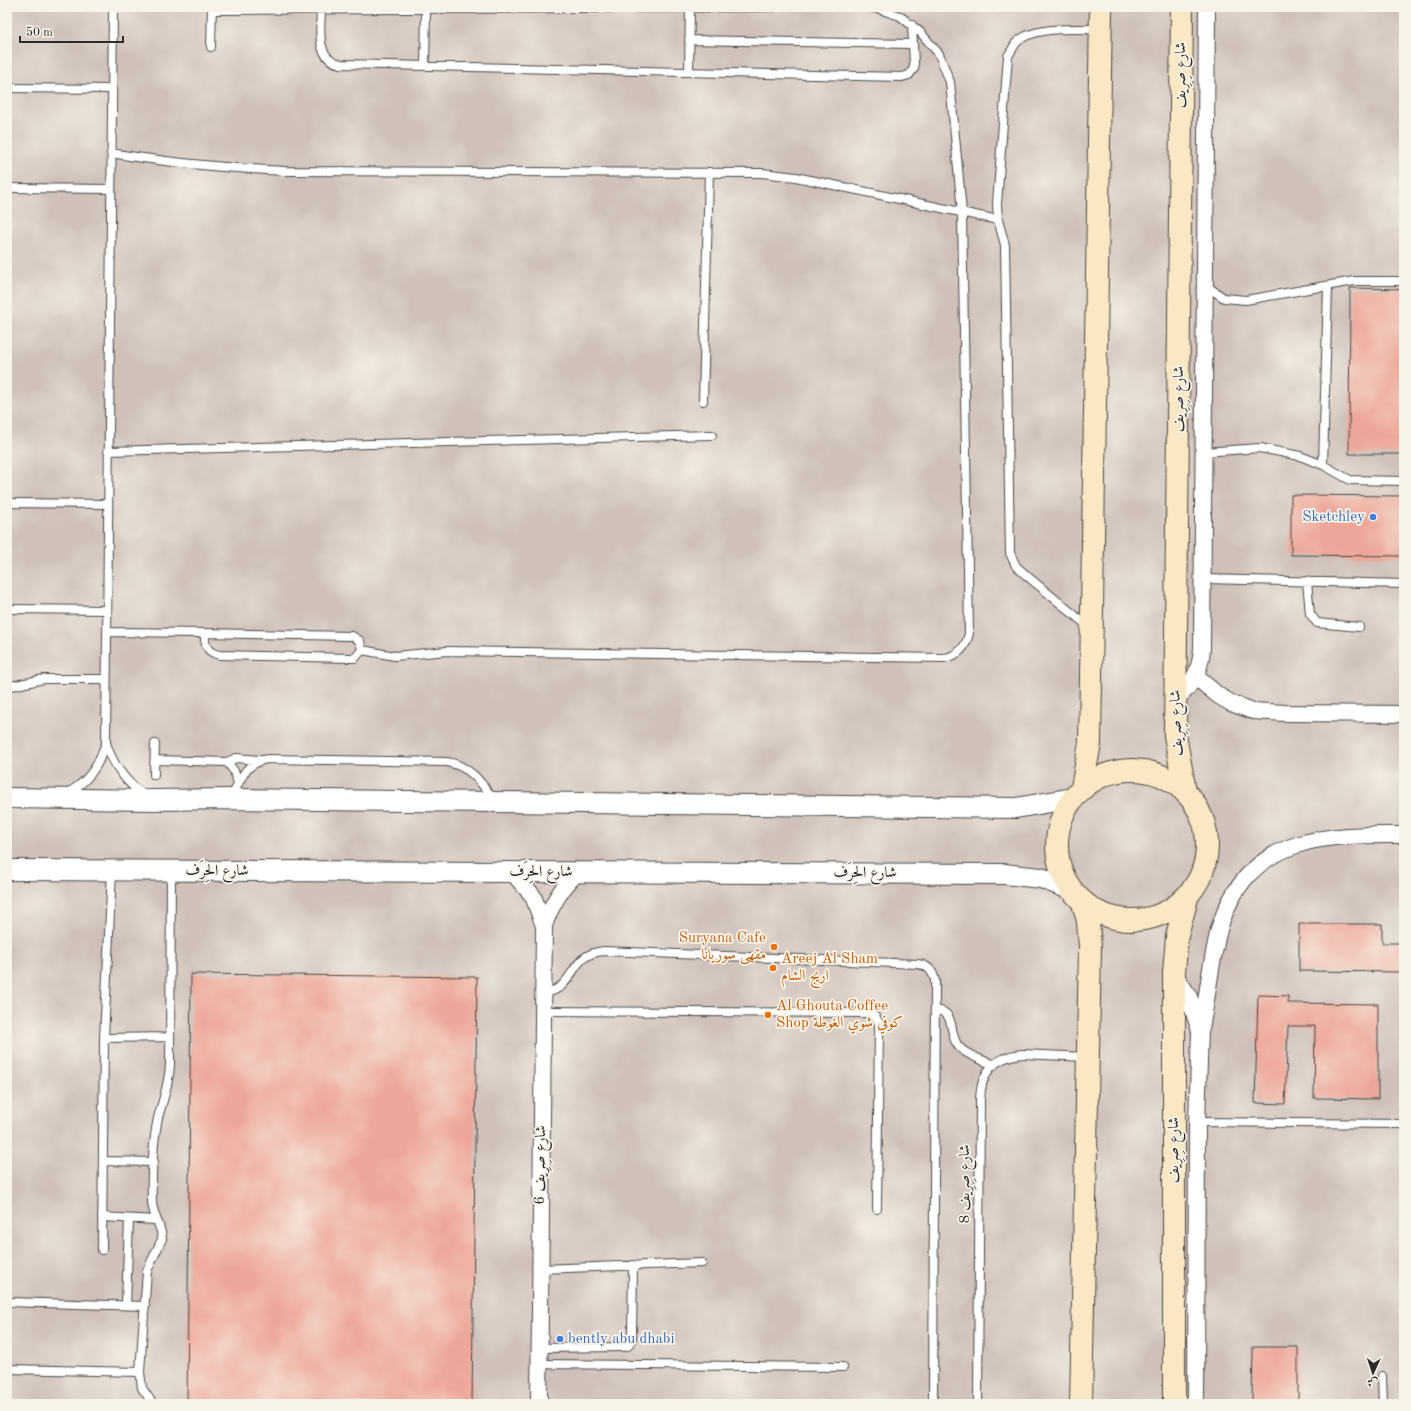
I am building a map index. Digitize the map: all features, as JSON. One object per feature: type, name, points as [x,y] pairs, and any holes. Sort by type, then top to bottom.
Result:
[{"type":"main road","points":[[1081,1404],[1090,947],[1088,920],[1078,897],[1061,868],[1057,844],[1061,820],[1077,793],[1090,743],[1101,7]]},
{"type":"main road","name":"شارع صِرِيف","points":[[1182,7],[1175,735],[1185,791]]},
{"type":"main road","points":[[1077,793],[1101,776],[1123,770],[1146,770],[1167,778],[1185,791],[1200,810],[1207,834],[1207,858],[1199,881],[1187,898],[1166,912],[1146,919],[1125,920],[1104,915],[1078,897]]},
{"type":"main road","name":"شارع صِرِيف","points":[[1174,1404],[1174,973],[1177,936],[1187,898]]},
{"type":"street","points":[[1176,699],[1184,693],[1196,676],[1202,658],[1207,7]]},
{"type":"street","points":[[1196,676],[1208,688],[1225,699],[1253,711],[1285,713],[1404,714]]},
{"type":"street","points":[[7,798],[153,800],[235,791],[496,802],[1016,808],[1077,793]]},
{"type":"street","points":[[1196,1404],[1197,1122],[1200,1031],[1220,928],[1227,907],[1238,886],[1252,871],[1269,858],[1288,847],[1308,840],[1330,836],[1404,835]]},
{"type":"street","name":"شارع الحِرَف","points":[[7,870],[1004,874],[1041,878],[1078,897]]},
{"type":"street","name":"شارع صِرِيف 6","points":[[512,872],[533,896],[544,926],[539,1404]]},
{"type":"street","name":"شارع صِرِيف 6","points":[[544,926],[553,902],[560,891],[578,872]]},
{"type":"street","points":[[1174,973],[1189,997],[1200,1031]]},
{"type":"lane","points":[[113,7],[106,742],[111,758],[119,772],[134,788],[153,800]]},
{"type":"lane","points":[[211,47],[212,8],[774,7]]},
{"type":"lane","points":[[362,650],[395,656],[447,651],[944,658],[956,655],[965,646],[969,633],[962,212],[950,82],[939,54],[931,42],[912,25],[890,12],[867,7]]},
{"type":"lane","points":[[321,8],[322,50],[329,60],[341,64],[906,76],[914,68],[912,25]]},
{"type":"lane","points":[[425,66],[426,8]]},
{"type":"lane","points":[[689,72],[690,8]]},
{"type":"lane","points":[[1091,628],[1016,566],[1010,553],[1005,245],[998,220],[997,197],[1008,56],[1017,43],[1030,34],[1046,31],[1101,29]]},
{"type":"lane","points":[[689,40],[913,44]]},
{"type":"lane","points":[[7,88],[112,90]]},
{"type":"lane","points":[[111,153],[164,162],[221,168],[285,171],[709,172],[779,174],[998,220]]},
{"type":"lane","points":[[703,401],[709,172]]},
{"type":"lane","points":[[7,188],[111,188]]},
{"type":"lane","points":[[1205,285],[1224,298],[1246,300],[1354,282],[1404,282]]},
{"type":"lane","points":[[1323,465],[1328,286]]},
{"type":"lane","points":[[108,450],[712,435]]},
{"type":"lane","points":[[1204,452],[1260,448],[1300,456],[1323,465],[1350,480],[1404,481]]},
{"type":"lane","points":[[7,503],[108,504]]},
{"type":"lane","points":[[1203,579],[1404,584]]},
{"type":"lane","points":[[1307,582],[1310,614],[1317,623],[1359,627]]},
{"type":"lane","points":[[7,609],[107,610]]},
{"type":"lane","points":[[107,632],[352,636],[360,641],[362,650]]},
{"type":"lane","points":[[205,633],[205,641],[208,649],[220,655],[355,658],[362,650]]},
{"type":"lane","points":[[7,687],[44,679],[106,679]]},
{"type":"lane","points":[[55,798],[75,789],[92,773],[98,764],[106,742]]},
{"type":"lane","points":[[154,775],[155,744]]},
{"type":"lane","points":[[154,760],[227,762],[236,758],[260,760],[451,762],[470,771],[496,802]]},
{"type":"lane","points":[[235,791],[246,769],[260,760]]},
{"type":"lane","points":[[227,762],[234,772],[235,791]]},
{"type":"lane","points":[[102,1250],[104,1038],[112,870]]},
{"type":"lane","points":[[149,1403],[142,1388],[140,1372],[147,1271],[162,1239],[162,1234],[156,1220],[152,1201],[156,1128],[169,1078],[171,870]]},
{"type":"lane","points":[[544,993],[557,990],[563,986],[578,962],[583,957],[589,954],[604,951],[910,963],[923,964],[932,971],[935,981],[934,1404]]},
{"type":"lane","points":[[935,1010],[944,1012],[950,1018],[955,1041],[960,1049],[994,1065]]},
{"type":"lane","points":[[543,1011],[857,1013],[873,1015],[878,1021],[879,1025],[877,1209]]},
{"type":"lane","points":[[104,1038],[170,1037]]},
{"type":"lane","name":"شارع صِرِيف 8","points":[[978,1404],[980,1091],[984,1077],[994,1065],[1002,1059],[1022,1054],[1088,1057]]},
{"type":"lane","points":[[1197,1122],[1404,1124]]},
{"type":"lane","points":[[103,1161],[154,1162]]},
{"type":"lane","points":[[102,1217],[156,1220]]},
{"type":"lane","points":[[126,1305],[129,1219]]},
{"type":"lane","points":[[540,1269],[702,1263]]},
{"type":"lane","points":[[539,1348],[623,1347],[630,1344],[632,1339],[633,1266]]},
{"type":"lane","points":[[7,1302],[145,1306]]},
{"type":"lane","points":[[539,1364],[843,1367]]},
{"type":"lane","points":[[7,1369],[140,1372]]},
{"type":"lane","points":[[1382,1376],[1383,1404]]},
{"type":"shaded area","points":[[7,7],[1404,7],[1404,1404],[7,1404]]},
{"type":"building","points":[[1350,288],[1404,289],[1404,454],[1349,454]]},
{"type":"building","points":[[1291,495],[1404,496],[1404,556],[1291,555]]},
{"type":"building","points":[[1299,924],[1382,924],[1382,943],[1404,943],[1404,972],[1299,971]]},
{"type":"building","points":[[191,974],[477,977],[472,1404],[187,1404]]},
{"type":"building","points":[[1258,995],[1288,996],[1288,1003],[1378,1004],[1378,1099],[1314,1098],[1315,1026],[1288,1026],[1285,1104],[1255,1103]]},
{"type":"building","points":[[1253,1347],[1298,1347],[1298,1404],[1252,1404]]},
{"type":"place","name":"Sketchley","points":[[1373,517]]},
{"type":"place","name":"Suryana Cafe مقهى سوريانا","points":[[774,947]]},
{"type":"place","name":"Areej Al Sham اريج الشام","points":[[773,968]]},
{"type":"place","name":"Al Ghouta Coffee Shop كوفي شوي الغوطة","points":[[768,1015]]},
{"type":"place","name":"bently abu dhabi","points":[[560,1339]]}]
